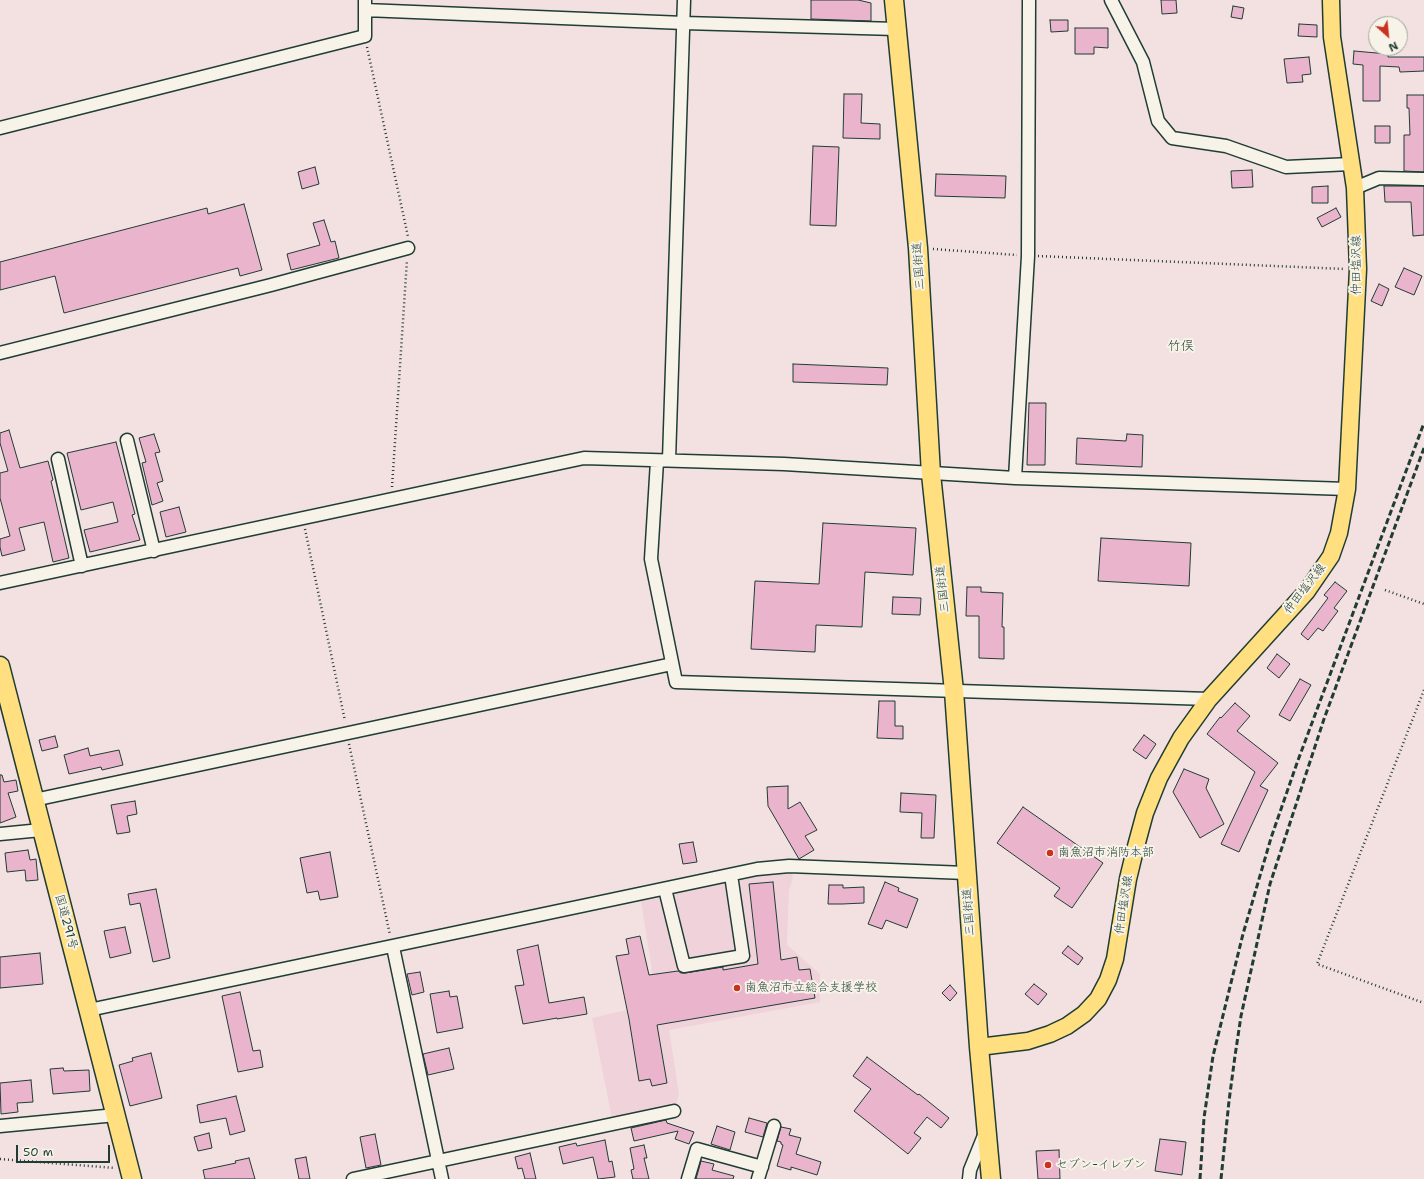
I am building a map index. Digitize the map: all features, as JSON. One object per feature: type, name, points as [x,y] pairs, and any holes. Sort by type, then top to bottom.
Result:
[{"type":"highway","name":"三国街道","points":[[894,0],[918,248],[931,474],[954,691],[979,1047],[991,1179]]},
{"type":"highway","name":"国道291号","points":[[0,666],[130,1174]]},
{"type":"main road","name":"仲田塩沢線","points":[[979,1047],[1028,1041],[1050,1034],[1067,1026],[1084,1014],[1098,999],[1108,980],[1115,959],[1128,879],[1145,812],[1159,778],[1181,738],[1209,699],[1307,591],[1331,556],[1339,533],[1347,489],[1358,269],[1355,188],[1332,37],[1331,0]]},
{"type":"street","points":[[684,0],[663,460],[651,559],[676,682],[1209,699]]},
{"type":"street","points":[[1015,478],[1028,256],[1030,0]]},
{"type":"street","points":[[1111,0],[1143,62],[1158,121],[1172,138],[1226,146],[1286,167],[1351,164]]},
{"type":"street","points":[[0,128],[365,36],[365,5],[684,23],[896,29]]},
{"type":"street","points":[[1355,188],[1379,178],[1424,179]]},
{"type":"street","points":[[0,353],[271,285],[408,248]]},
{"type":"street","points":[[127,440],[154,551]]},
{"type":"street","points":[[0,583],[584,458],[784,464],[1015,478],[1347,489]]},
{"type":"street","points":[[58,459],[82,566]]},
{"type":"street","points":[[34,800],[672,664]]},
{"type":"street","points":[[0,834],[41,830]]},
{"type":"street","points":[[89,1010],[757,869],[790,866],[966,873]]},
{"type":"street","points":[[665,889],[684,966],[743,956],[731,875]]},
{"type":"street","points":[[393,947],[442,1179]]},
{"type":"street","points":[[352,1179],[674,1111]]},
{"type":"street","points":[[0,1126],[116,1115]]},
{"type":"street","points":[[758,1179],[774,1126]]},
{"type":"street","points":[[969,1179],[970,1170],[987,1128]]},
{"type":"street","points":[[688,1179],[697,1149],[762,1167]]},
{"type":"path","points":[[365,36],[408,232],[391,499]]},
{"type":"path","points":[[918,248],[1028,256],[1358,269]]},
{"type":"path","points":[[1385,590],[1424,604]]},
{"type":"path","points":[[1424,690],[1317,964],[1424,1003]]},
{"type":"path","points":[[0,1159],[130,1174]]},
{"type":"shaded area","name":"南魚沼市立総合支援学校","points":[[789,866],[793,877],[789,891],[787,945],[820,974],[820,1002],[669,1030],[679,1094],[674,1111],[613,1124],[592,1018],[657,1003],[640,894]]},
{"type":"building","points":[[811,0],[858,0],[871,3],[871,21],[811,19]]},
{"type":"building","points":[[1161,0],[1176,0],[1177,13],[1162,14]]},
{"type":"building","points":[[1233,6],[1244,8],[1242,19],[1231,17]]},
{"type":"building","points":[[1050,20],[1068,20],[1068,31],[1051,32]]},
{"type":"building","points":[[1299,24],[1317,25],[1317,37],[1298,36]]},
{"type":"building","points":[[1075,28],[1108,28],[1108,48],[1094,47],[1094,54],[1075,54]]},
{"type":"building","points":[[1354,51],[1368,52],[1368,56],[1424,57],[1424,71],[1400,72],[1399,67],[1380,66],[1380,101],[1363,101],[1363,65],[1353,64]]},
{"type":"building","points":[[1309,57],[1311,74],[1302,75],[1303,82],[1287,83],[1284,59]]},
{"type":"building","points":[[844,94],[862,94],[861,123],[880,124],[880,139],[843,138]]},
{"type":"building","points":[[1407,95],[1424,95],[1424,172],[1404,171],[1404,135],[1410,135]]},
{"type":"building","points":[[1375,126],[1390,126],[1390,143],[1375,143]]},
{"type":"building","points":[[813,146],[839,147],[836,226],[810,225]]},
{"type":"building","points":[[315,167],[319,184],[302,189],[298,172]]},
{"type":"building","points":[[1252,170],[1253,187],[1232,188],[1231,171]]},
{"type":"building","points":[[936,174],[1006,176],[1005,198],[935,196]]},
{"type":"building","points":[[1328,186],[1328,203],[1312,203],[1312,187]]},
{"type":"building","points":[[1384,186],[1424,186],[1424,235],[1413,236],[1411,202],[1385,202]]},
{"type":"building","points":[[244,204],[262,270],[240,276],[238,268],[64,313],[55,276],[0,290],[0,262],[207,208],[208,214]]},
{"type":"building","points":[[1336,208],[1341,217],[1322,227],[1317,218]]},
{"type":"building","points":[[324,220],[331,242],[335,241],[339,258],[291,270],[287,254],[320,245],[313,223]]},
{"type":"building","points":[[1404,268],[1422,276],[1414,295],[1395,287]]},
{"type":"building","points":[[1379,284],[1389,289],[1382,306],[1371,301]]},
{"type":"building","points":[[793,364],[888,368],[887,385],[793,382]]},
{"type":"building","points":[[1029,403],[1046,403],[1045,465],[1027,465]]},
{"type":"building","points":[[9,430],[20,468],[48,461],[53,480],[51,481],[69,558],[53,562],[44,522],[19,528],[25,550],[2,556],[0,539],[10,536],[0,498],[0,473],[8,471],[0,443],[0,433]]},
{"type":"building","points":[[154,434],[160,452],[155,453],[163,481],[157,483],[163,501],[152,505],[142,463],[146,462],[139,438]]},
{"type":"building","points":[[1127,434],[1143,435],[1142,467],[1076,464],[1077,438],[1126,441]]},
{"type":"building","points":[[116,442],[135,514],[132,515],[140,540],[90,552],[84,530],[118,522],[113,502],[81,510],[67,453]]},
{"type":"building","points":[[179,507],[186,532],[166,537],[160,512]]},
{"type":"building","points":[[823,523],[916,528],[913,575],[865,572],[862,627],[816,625],[815,652],[751,649],[755,581],[819,584]]},
{"type":"building","points":[[1101,538],[1191,543],[1189,586],[1098,581]]},
{"type":"building","points":[[1335,582],[1347,591],[1334,608],[1338,611],[1323,631],[1318,628],[1308,640],[1301,634],[1328,598],[1324,595]]},
{"type":"building","points":[[967,587],[981,587],[981,592],[1003,593],[1002,627],[1004,627],[1004,659],[979,658],[979,616],[966,616]]},
{"type":"building","points":[[893,597],[921,598],[920,615],[892,614]]},
{"type":"building","points":[[1277,654],[1290,664],[1279,678],[1267,668]]},
{"type":"building","points":[[1300,679],[1311,685],[1290,721],[1279,715]]},
{"type":"building","points":[[879,701],[895,701],[895,726],[903,726],[903,739],[877,738]]},
{"type":"building","points":[[1235,703],[1250,716],[1237,731],[1278,763],[1260,786],[1268,790],[1239,852],[1221,844],[1255,772],[1207,734],[1220,717],[1221,718]]},
{"type":"building","points":[[1144,735],[1156,744],[1146,759],[1133,750]]},
{"type":"building","points":[[55,736],[58,747],[42,751],[39,740]]},
{"type":"building","points":[[88,748],[90,756],[119,750],[123,765],[102,770],[101,767],[69,774],[64,755]]},
{"type":"building","points":[[1184,769],[1209,779],[1206,788],[1224,824],[1200,838],[1173,792]]},
{"type":"building","points":[[0,775],[2,775],[4,782],[16,780],[18,791],[8,793],[16,817],[0,823]]},
{"type":"building","points":[[788,786],[788,809],[800,802],[817,830],[805,836],[814,850],[799,859],[768,806],[767,787]]},
{"type":"building","points":[[901,793],[936,795],[934,838],[921,838],[922,813],[900,812]]},
{"type":"building","points":[[135,801],[137,814],[127,816],[130,832],[117,834],[111,805]]},
{"type":"building","name":"南魚沼市消防本部","points":[[1023,807],[1103,863],[1072,908],[1054,896],[1060,888],[997,843]]},
{"type":"building","points":[[693,842],[697,862],[683,864],[679,844]]},
{"type":"building","points":[[28,850],[30,860],[36,859],[38,880],[26,881],[25,870],[7,872],[5,853]]},
{"type":"building","points":[[330,852],[338,897],[320,900],[318,891],[307,893],[300,858]]},
{"type":"building","points":[[773,882],[781,960],[797,957],[799,970],[810,969],[815,998],[657,1025],[667,1083],[652,1086],[650,1079],[639,1081],[629,1019],[616,956],[629,954],[626,939],[640,936],[649,975],[678,971],[685,973],[723,967],[723,970],[758,964],[749,884]]},
{"type":"building","points":[[885,882],[899,888],[898,891],[918,899],[907,928],[886,920],[882,929],[868,924]]},
{"type":"building","points":[[829,885],[843,885],[843,888],[864,887],[864,903],[828,904]]},
{"type":"building","points":[[156,889],[170,958],[153,962],[140,903],[130,905],[128,894]]},
{"type":"building","points":[[125,927],[131,953],[110,958],[104,931]]},
{"type":"building","points":[[538,945],[549,1003],[584,997],[587,1014],[523,1024],[515,986],[524,985],[517,950]]},
{"type":"building","points":[[1068,946],[1083,958],[1078,965],[1062,953]]},
{"type":"building","points":[[40,953],[43,984],[0,988],[0,957]]},
{"type":"building","points":[[420,972],[424,992],[412,995],[407,974]]},
{"type":"building","points":[[1034,984],[1047,994],[1038,1005],[1025,994]]},
{"type":"building","points":[[950,985],[957,993],[950,1001],[942,993]]},
{"type":"building","points":[[449,991],[450,997],[457,996],[463,1028],[437,1033],[430,994]]},
{"type":"building","points":[[240,992],[253,1051],[260,1050],[263,1067],[238,1072],[222,996]]},
{"type":"building","points":[[449,1048],[454,1069],[428,1075],[423,1054]]},
{"type":"building","points":[[151,1053],[162,1098],[130,1106],[119,1065],[133,1061],[132,1058]]},
{"type":"building","points":[[867,1057],[918,1095],[919,1094],[949,1118],[941,1128],[927,1117],[914,1133],[921,1138],[908,1154],[854,1111],[871,1089],[853,1076]]},
{"type":"building","points":[[63,1068],[64,1071],[89,1070],[90,1091],[53,1094],[50,1069]]},
{"type":"building","points":[[31,1080],[33,1102],[17,1103],[18,1112],[1,1114],[0,1083]]},
{"type":"building","points":[[236,1096],[245,1131],[230,1135],[226,1118],[200,1123],[197,1105]]},
{"type":"building","points":[[749,1118],[767,1123],[763,1137],[745,1132]]},
{"type":"building","points":[[666,1120],[667,1123],[694,1132],[689,1144],[675,1139],[678,1131],[634,1141],[631,1128]]},
{"type":"building","points":[[717,1126],[735,1132],[730,1150],[711,1144]]},
{"type":"building","points":[[781,1127],[791,1129],[789,1135],[801,1138],[796,1154],[821,1162],[817,1175],[791,1167],[791,1170],[777,1166],[783,1145],[781,1142],[777,1141]]},
{"type":"building","points":[[209,1133],[212,1148],[198,1151],[194,1137]]},
{"type":"building","points":[[375,1134],[381,1165],[366,1168],[360,1137]]},
{"type":"building","points":[[1160,1139],[1186,1142],[1182,1175],[1155,1171]]},
{"type":"building","points":[[605,1140],[609,1162],[612,1161],[615,1177],[598,1179],[593,1157],[563,1164],[559,1147],[576,1143],[577,1146]]},
{"type":"building","points":[[644,1145],[647,1158],[644,1158],[649,1179],[633,1179],[631,1170],[634,1169],[630,1148]]},
{"type":"building","name":"セブン-イレブン","points":[[1059,1150],[1060,1179],[1038,1179],[1036,1151]]},
{"type":"building","points":[[530,1153],[536,1179],[525,1179],[522,1168],[518,1169],[515,1157]]},
{"type":"building","points":[[306,1157],[310,1179],[299,1179],[295,1159]]},
{"type":"building","points":[[249,1158],[255,1179],[205,1179],[203,1170],[236,1163],[235,1161]]},
{"type":"building","points":[[701,1161],[714,1164],[712,1170],[734,1176],[733,1179],[696,1179]]},
{"type":"railway","points":[[1200,1179],[1204,1118],[1213,1056],[1243,934],[1271,838],[1297,763],[1424,423]]},
{"type":"railway","points":[[1221,1179],[1229,1101],[1241,1016],[1270,884],[1324,719],[1424,448]]},
{"type":"place","name":"南魚沼市消防本部","points":[[1050,853]]},
{"type":"place","name":"南魚沼市立総合支援学校","points":[[737,988]]},
{"type":"place","name":"セブン-イレブン","points":[[1048,1165]]},
{"type":"district","name":"竹俣","points":[[1181,347]]}]
